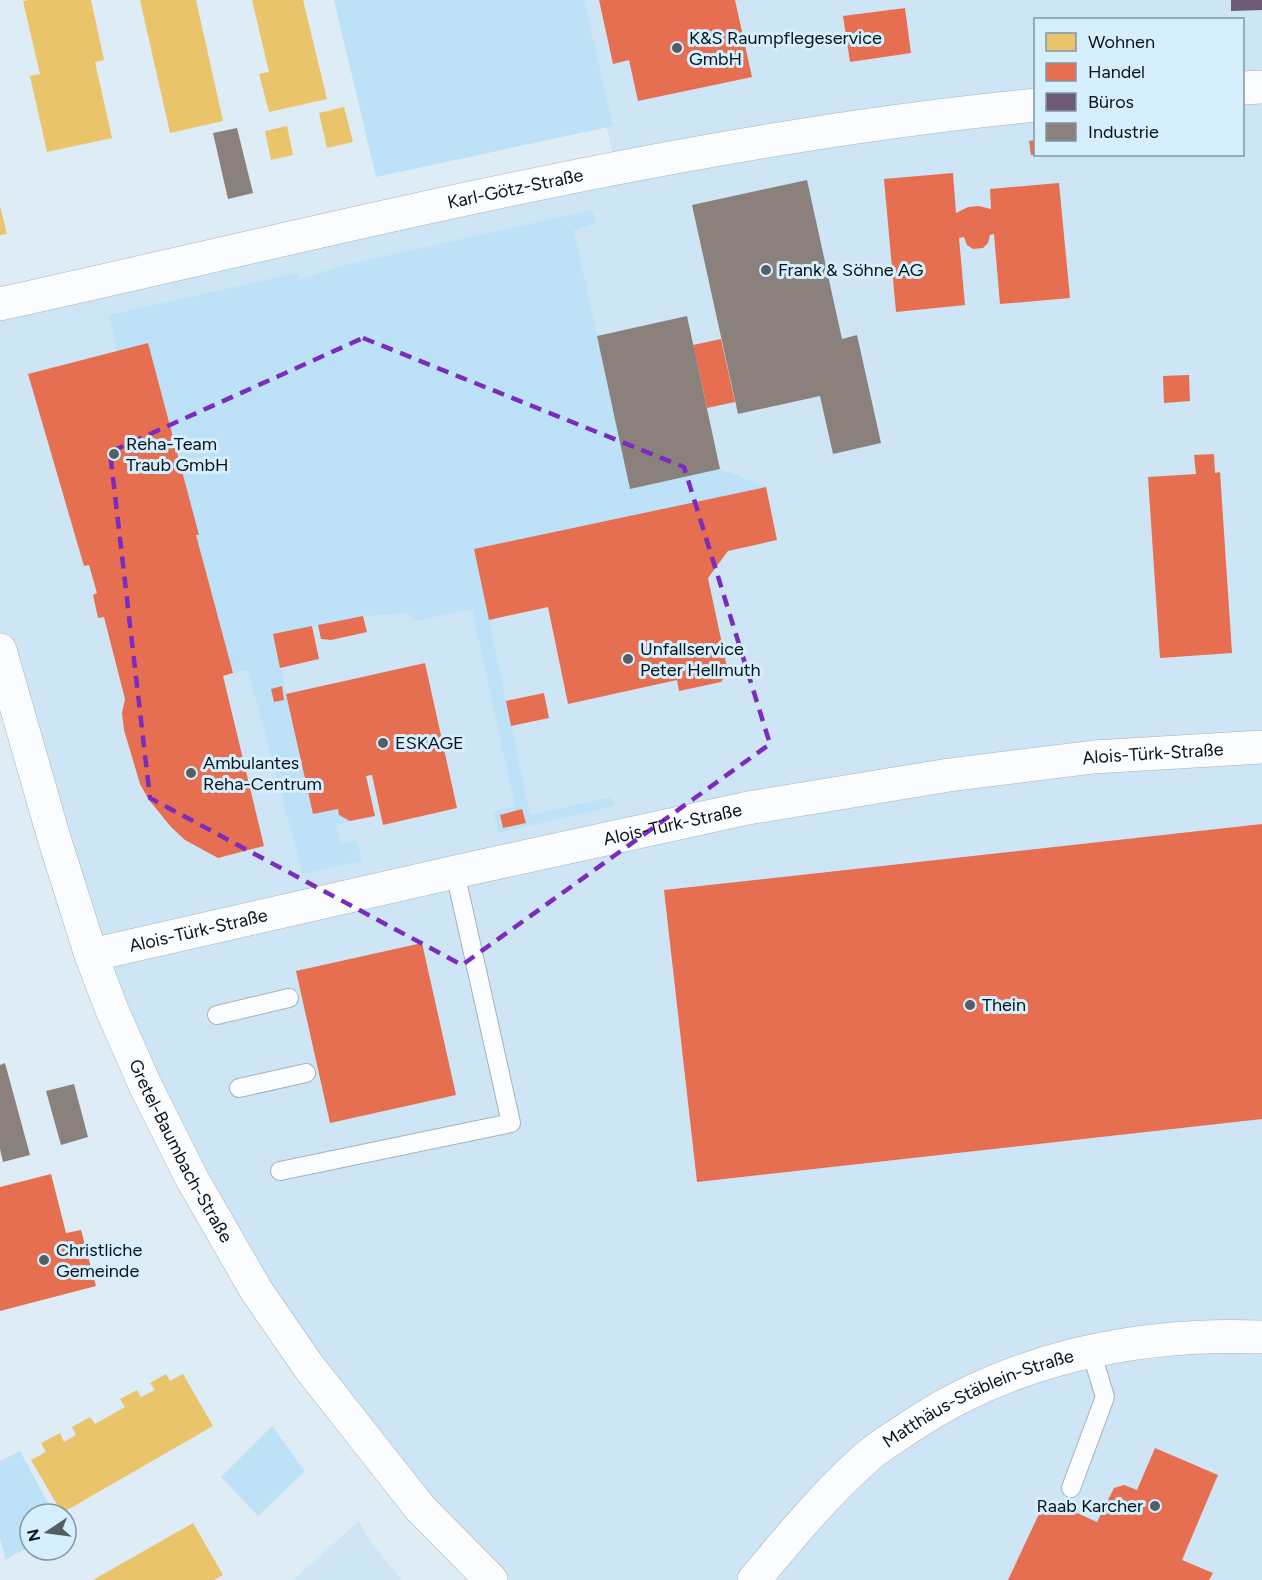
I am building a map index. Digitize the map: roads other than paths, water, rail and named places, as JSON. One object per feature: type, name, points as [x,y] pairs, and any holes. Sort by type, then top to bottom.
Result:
[{"type":"street","points":[[1244,88],[1262,87]]},
{"type":"street","name":"Karl-Götz-Straße","points":[[0,304],[324,230],[647,161],[835,129],[1034,105]]},
{"type":"street","name":"Gretel-Baumbach-Straße","points":[[0,650],[54,838],[91,955],[146,1087],[191,1178],[256,1290],[309,1367],[420,1508],[491,1580]]},
{"type":"street","name":"Alois-Türk-Straße","points":[[91,955],[748,808],[938,777],[1094,757],[1262,747]]},
{"type":"street","name":"Matthäus-Stäblein-Straße","points":[[754,1580],[819,1503],[869,1455],[934,1411],[999,1378],[1070,1354],[1132,1343],[1192,1337],[1262,1337]]},
{"type":"lane","points":[[280,1171],[511,1123],[455,872]]},
{"type":"lane","points":[[218,1015],[289,998]]},
{"type":"lane","points":[[238,1088],[306,1073]]},
{"type":"lane","points":[[1071,1488],[1105,1397],[1091,1351]]},
{"type":"place","name":"K&S Raumpflegeservice GmbH","points":[[677,48]]},
{"type":"place","name":"Frank & Söhne AG","points":[[766,270]]},
{"type":"place","name":"Reha-Team Traub GmbH","points":[[114,454]]},
{"type":"place","name":"Unfallservice Peter Hellmuth","points":[[628,659]]},
{"type":"place","name":"ESKAGE","points":[[383,743]]},
{"type":"place","name":"Ambulantes Reha-Centrum","points":[[191,773]]},
{"type":"place","name":"Thein","points":[[970,1005]]},
{"type":"place","name":"Christliche Gemeinde","points":[[44,1260]]},
{"type":"place","name":"Raab Karcher","points":[[1155,1506]]}]
